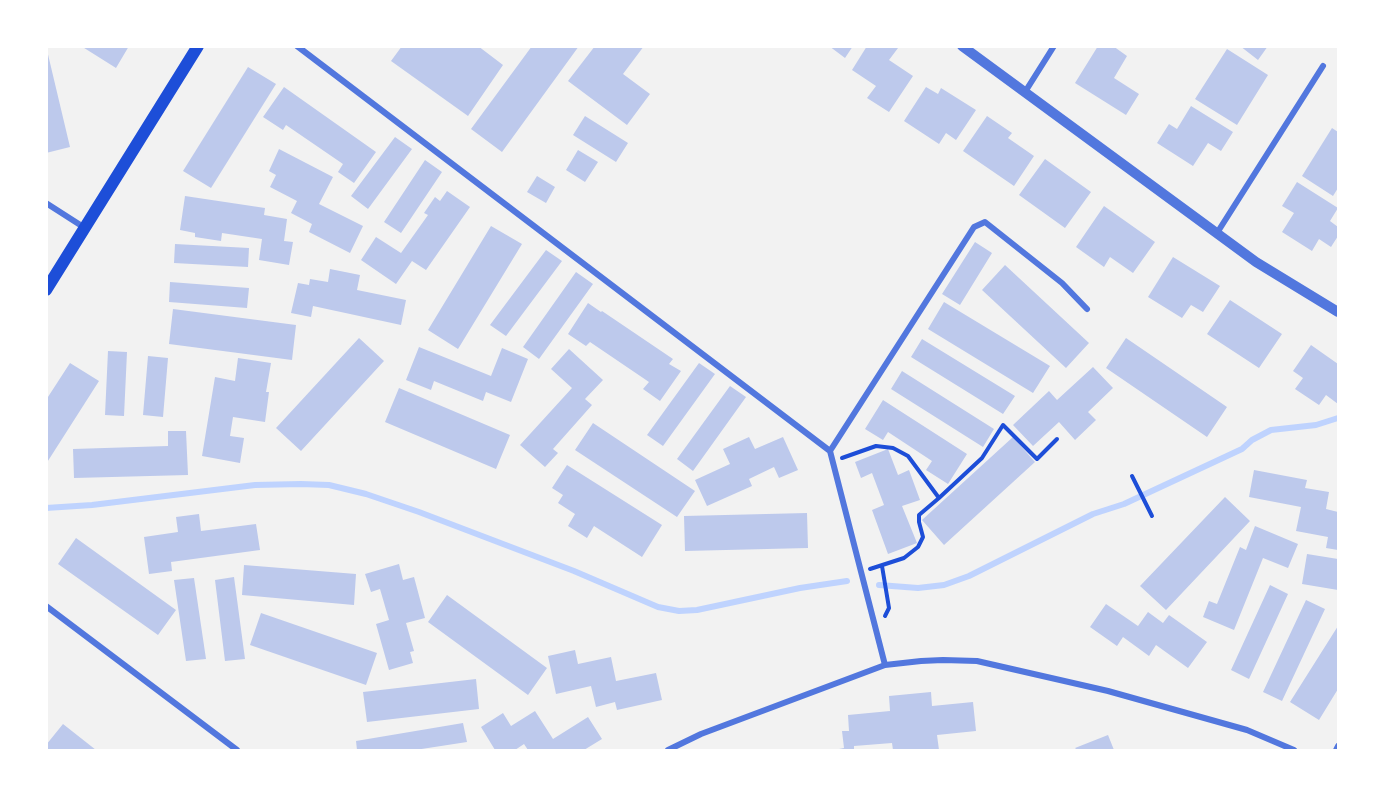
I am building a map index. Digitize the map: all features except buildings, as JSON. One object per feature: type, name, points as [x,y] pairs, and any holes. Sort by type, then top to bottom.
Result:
[{"type":"main road","points":[[46,290],[198,46]]},
{"type":"street","points":[[297,46],[830,451],[885,665]]},
{"type":"street","points":[[962,46],[1256,262],[1338,312]]},
{"type":"street","points":[[1025,92],[1054,46]]},
{"type":"street","points":[[1217,233],[1323,66]]},
{"type":"street","points":[[46,203],[85,228]]},
{"type":"street","points":[[830,451],[974,227],[985,222],[1062,283],[1087,309]]},
{"type":"street","points":[[46,606],[237,750]]},
{"type":"street","points":[[668,750],[702,734],[885,665],[921,661],[977,662],[1108,691],[1236,727],[1294,750]]},
{"type":"street","points":[[1336,750],[1338,746]]},
{"type":"path","points":[[861,571],[882,568],[904,558],[918,548],[923,537],[919,522],[920,515],[982,458],[1003,425],[1037,459],[1057,439]]},
{"type":"path","points":[[833,462],[876,446],[893,448],[908,456],[939,498]]},
{"type":"path","points":[[1132,476],[1152,516]]},
{"type":"path","points":[[882,568],[888,605]]},
{"type":"waterway","points":[[879,585],[918,588],[944,585],[969,576],[1093,514],[1124,504],[1242,449],[1252,440],[1271,430],[1316,425],[1338,418]]},
{"type":"waterway","points":[[46,508],[92,505],[255,485],[329,485],[366,494],[419,512],[574,571],[658,607],[679,611],[697,610],[800,588],[847,581]]}]
